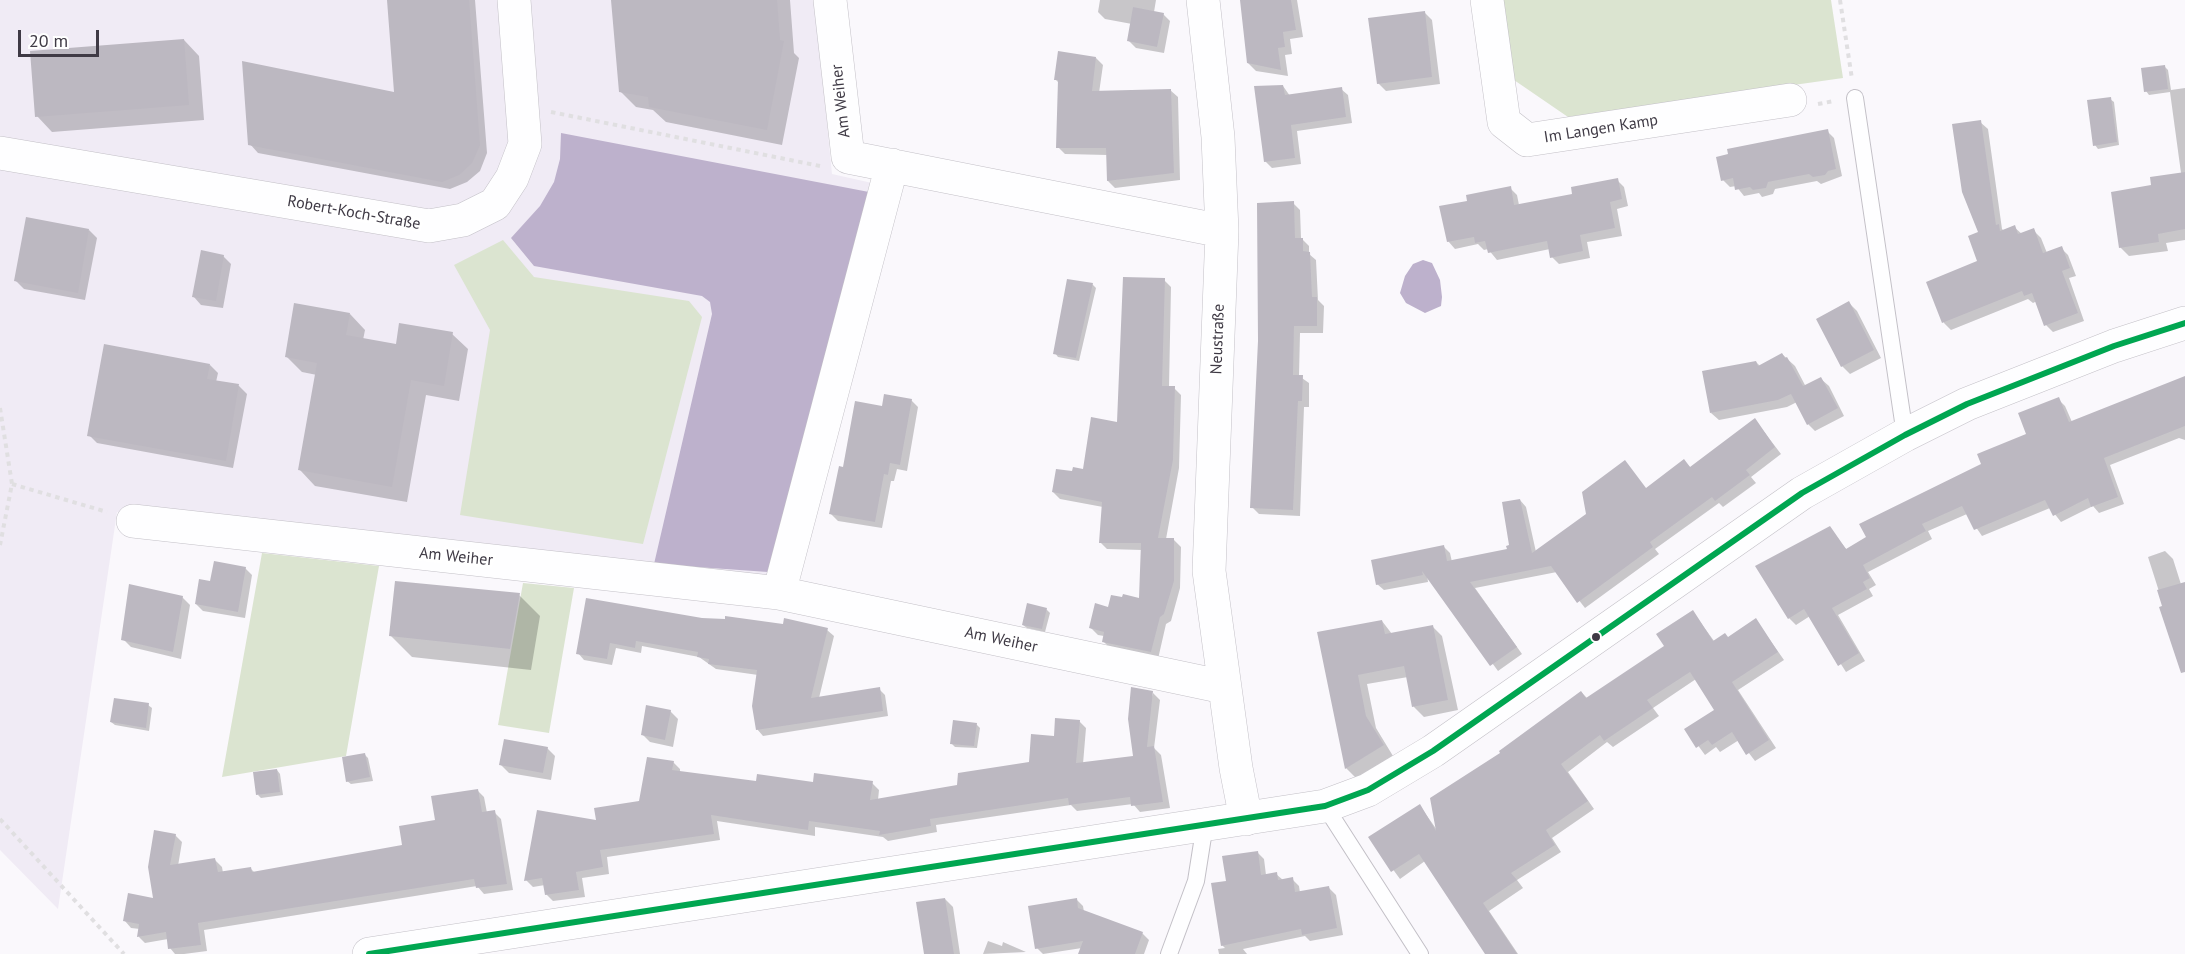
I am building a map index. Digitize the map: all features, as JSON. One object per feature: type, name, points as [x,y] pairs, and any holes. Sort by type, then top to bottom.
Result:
[{"type":"street","name":"Robert-Koch-Straße","points":[[0,153],[429,226],[463,220],[495,204],[512,178],[525,144],[514,0]]},
{"type":"street","name":"Am Weiher","points":[[830,0],[848,158],[1221,231]]},
{"type":"street","name":"Neustraße","points":[[1203,0],[1218,137],[1221,231],[1209,571],[1224,687],[1246,819]]},
{"type":"street","name":"Im Langen Kamp","points":[[1487,0],[1504,122],[1527,140],[1790,100]]},
{"type":"street","points":[[779,593],[892,165]]},
{"type":"street","points":[[369,954],[1325,806],[1368,790],[1433,751],[1802,494],[1905,435],[1967,404],[2114,346],[2185,323]]},
{"type":"street","name":"Am Weiher","points":[[133,521],[779,593],[1224,687]]},
{"type":"lane","points":[[1855,98],[1905,435]]},
{"type":"lane","points":[[1325,806],[1420,954]]},
{"type":"lane","points":[[1169,954],[1196,881],[1205,824]]},
{"type":"path","points":[[1790,100],[1810,105],[1855,98],[1840,0]]},
{"type":"path","points":[[523,106],[818,166],[836,166],[848,158]]},
{"type":"path","points":[[0,408],[12,484],[0,546]]},
{"type":"path","points":[[12,484],[133,521]]},
{"type":"path","points":[[0,819],[124,954]]},
{"type":"shaded area","points":[[0,0],[815,0],[832,174],[881,185],[776,582],[117,512],[58,909],[0,850]]},
{"type":"shaded area","points":[[561,133],[869,192],[768,572],[654,564],[712,314],[710,302],[702,296],[534,266],[511,238],[540,206],[554,182],[560,159]]},
{"type":"shaded area","points":[[1423,260],[1432,263],[1440,280],[1442,297],[1441,306],[1425,313],[1406,303],[1400,293],[1405,276],[1413,264]]},
{"type":"green space","points":[[1503,0],[1831,0],[1843,78],[1568,117],[1514,80]]},
{"type":"green space","points":[[503,240],[534,277],[689,301],[702,317],[643,544],[460,515],[490,330],[454,265]]},
{"type":"green space","points":[[262,553],[379,566],[346,756],[222,777]]},
{"type":"green space","points":[[523,583],[574,588],[549,733],[498,725]]},
{"type":"building","points":[[387,0],[469,0],[480,145],[472,163],[459,175],[442,182],[248,145],[242,61],[394,92]]},
{"type":"building","points":[[611,0],[777,0],[780,40],[784,41],[767,130],[649,107],[648,97],[619,92]]},
{"type":"building","points":[[1240,0],[1291,0],[1296,30],[1283,32],[1285,47],[1278,48],[1281,70],[1247,63]]},
{"type":"building","points":[[1133,7],[1164,13],[1157,47],[1127,41]]},
{"type":"building","points":[[1425,11],[1432,77],[1377,84],[1368,18]]},
{"type":"building","points":[[184,39],[189,105],[35,117],[30,51]]},
{"type":"building","points":[[1058,51],[1096,57],[1092,91],[1171,89],[1174,173],[1107,181],[1106,148],[1056,148],[1058,80],[1054,80]]},
{"type":"building","points":[[2165,65],[2168,89],[2144,92],[2141,68]]},
{"type":"building","points":[[1283,85],[1285,95],[1342,87],[1346,117],[1291,125],[1295,158],[1264,162],[1254,86]]},
{"type":"building","points":[[2111,97],[2117,142],[2093,146],[2087,100]]},
{"type":"building","points":[[1981,120],[1996,225],[1999,224],[2000,231],[2015,225],[2018,234],[2034,228],[2043,253],[2062,246],[2070,268],[2062,271],[2078,313],[2044,326],[2032,293],[2024,296],[2022,291],[1942,323],[1926,282],[1977,261],[1968,236],[1978,232],[1962,192],[1952,124]]},
{"type":"building","points":[[1828,129],[1836,169],[1828,171],[1825,175],[1813,177],[1809,174],[1768,182],[1766,188],[1753,190],[1750,187],[1735,190],[1733,178],[1721,181],[1716,157],[1728,154],[1727,149]]},
{"type":"building","points":[[2185,172],[2185,229],[2158,234],[2159,242],[2119,248],[2111,192],[2151,185],[2150,177]]},
{"type":"building","points":[[1618,178],[1622,199],[1610,202],[1615,228],[1580,235],[1583,251],[1550,258],[1547,241],[1488,253],[1485,241],[1475,243],[1474,237],[1447,242],[1439,206],[1467,201],[1466,195],[1511,186],[1514,205],[1572,194],[1571,187]]},
{"type":"building","points":[[1294,201],[1295,238],[1303,238],[1303,251],[1310,252],[1312,297],[1317,297],[1317,326],[1294,326],[1293,375],[1303,375],[1302,401],[1298,401],[1293,510],[1250,508],[1258,341],[1257,203]]},
{"type":"building","points":[[26,217],[89,229],[78,293],[14,281]]},
{"type":"building","points":[[201,250],[224,255],[216,301],[192,297]]},
{"type":"building","points":[[1123,277],[1165,278],[1162,386],[1175,386],[1173,460],[1158,538],[1174,538],[1174,581],[1164,614],[1160,617],[1151,652],[1102,642],[1104,632],[1089,628],[1095,603],[1108,607],[1111,595],[1122,597],[1123,594],[1139,598],[1141,543],[1099,543],[1102,502],[1052,492],[1056,469],[1072,471],[1073,467],[1083,469],[1091,417],[1117,422]]},
{"type":"building","points":[[1067,279],[1093,283],[1076,358],[1053,354]]},
{"type":"building","points":[[1849,301],[1874,350],[1841,367],[1816,319]]},
{"type":"building","points":[[294,303],[350,313],[346,335],[396,344],[399,323],[453,332],[444,386],[411,380],[392,487],[298,470],[317,363],[285,357]]},
{"type":"building","points":[[104,344],[210,364],[207,379],[239,384],[226,461],[87,436]]},
{"type":"building","points":[[1782,353],[1785,358],[1787,357],[1803,386],[1821,377],[1838,408],[1807,425],[1791,394],[1778,400],[1710,413],[1702,371],[1756,361],[1758,366]]},
{"type":"building","points":[[2185,376],[2185,426],[2104,458],[2118,497],[2091,507],[2088,498],[2053,516],[2045,500],[1974,530],[1962,506],[1922,524],[1926,531],[1863,565],[1870,578],[1863,582],[1867,589],[1832,608],[1859,653],[1838,666],[1804,609],[1788,619],[1755,566],[1830,526],[1846,549],[1866,537],[1859,524],[1981,464],[1977,454],[2026,434],[2018,413],[2059,397],[2069,422]]},
{"type":"building","points":[[884,394],[912,399],[900,465],[890,463],[888,475],[884,474],[875,522],[829,514],[839,466],[843,467],[855,401],[882,406]]},
{"type":"building","points":[[1755,418],[1775,447],[1746,470],[1750,475],[1715,501],[1712,497],[1650,542],[1653,547],[1577,603],[1551,566],[1470,582],[1517,647],[1490,666],[1422,571],[1423,575],[1376,585],[1371,560],[1444,545],[1447,561],[1507,549],[1506,546],[1509,545],[1502,502],[1520,499],[1532,553],[1586,514],[1582,492],[1625,460],[1646,488],[1684,459],[1690,467]]},
{"type":"building","points":[[214,561],[246,567],[238,612],[195,604],[199,579],[210,581]]},
{"type":"building","points":[[395,581],[520,593],[510,649],[389,636]]},
{"type":"building","points":[[2185,582],[2185,672],[2181,673],[2159,607],[2162,606],[2157,590]]},
{"type":"building","points":[[129,584],[183,596],[173,652],[121,640]]},
{"type":"building","points":[[586,598],[702,618],[725,619],[725,616],[783,624],[784,618],[828,628],[811,698],[880,687],[883,711],[756,730],[752,706],[757,670],[708,664],[709,659],[697,657],[698,652],[636,641],[635,648],[610,643],[607,659],[576,654]]},
{"type":"building","points":[[1027,603],[1047,608],[1042,629],[1022,625]]},
{"type":"building","points":[[1693,610],[1713,641],[1725,633],[1728,637],[1756,618],[1778,652],[1732,682],[1769,740],[1746,755],[1732,732],[1712,745],[1708,740],[1696,748],[1684,729],[1714,710],[1690,672],[1647,700],[1653,708],[1604,741],[1600,735],[1561,764],[1588,801],[1546,830],[1555,845],[1511,873],[1517,880],[1483,903],[1517,954],[1485,954],[1419,854],[1391,872],[1368,837],[1420,804],[1436,831],[1430,798],[1500,753],[1499,751],[1581,691],[1586,698],[1664,646],[1656,634]]},
{"type":"building","points":[[1382,620],[1385,634],[1433,625],[1448,700],[1412,707],[1404,666],[1358,675],[1366,716],[1384,745],[1345,769],[1317,632]]},
{"type":"building","points":[[1131,687],[1153,691],[1147,747],[1154,746],[1163,802],[1131,806],[1130,797],[1069,805],[1068,798],[930,819],[931,826],[879,835],[880,831],[809,821],[808,830],[711,815],[714,834],[600,850],[603,867],[576,872],[579,890],[545,895],[542,878],[524,881],[537,810],[596,820],[594,808],[639,801],[647,757],[674,761],[672,770],[756,781],[757,774],[813,782],[814,773],[873,781],[870,800],[957,785],[958,773],[1029,762],[1031,734],[1054,736],[1055,718],[1080,720],[1076,763],[1133,756],[1128,719]]},
{"type":"building","points":[[114,698],[149,703],[146,728],[110,722]]},
{"type":"building","points":[[646,705],[671,710],[665,740],[641,735]]},
{"type":"building","points":[[953,720],[977,723],[974,746],[950,744]]},
{"type":"building","points":[[504,739],[548,747],[543,773],[499,765]]},
{"type":"building","points":[[365,753],[370,777],[346,782],[342,757]]},
{"type":"building","points":[[277,769],[280,792],[256,795],[253,772]]},
{"type":"building","points":[[478,789],[482,812],[495,810],[507,884],[476,888],[474,879],[198,923],[201,945],[168,949],[166,932],[137,937],[139,924],[123,921],[128,893],[153,898],[148,867],[154,830],[176,834],[170,865],[215,858],[218,872],[251,867],[252,872],[402,845],[399,826],[435,820],[431,796]]},
{"type":"building","points":[[1258,851],[1261,875],[1277,872],[1278,880],[1293,877],[1295,892],[1329,886],[1337,928],[1302,935],[1301,929],[1221,946],[1211,883],[1226,881],[1222,856]]},
{"type":"building","points":[[945,898],[954,954],[924,954],[916,902]]},
{"type":"building","points":[[1077,898],[1078,908],[1143,932],[1135,954],[1078,954],[1083,941],[1035,949],[1028,906]]},
{"type":"transit line","points":[[369,954],[1325,806],[1368,790],[1433,751],[1802,493],[1905,435],[1967,404],[2114,346],[2185,323]]}]
